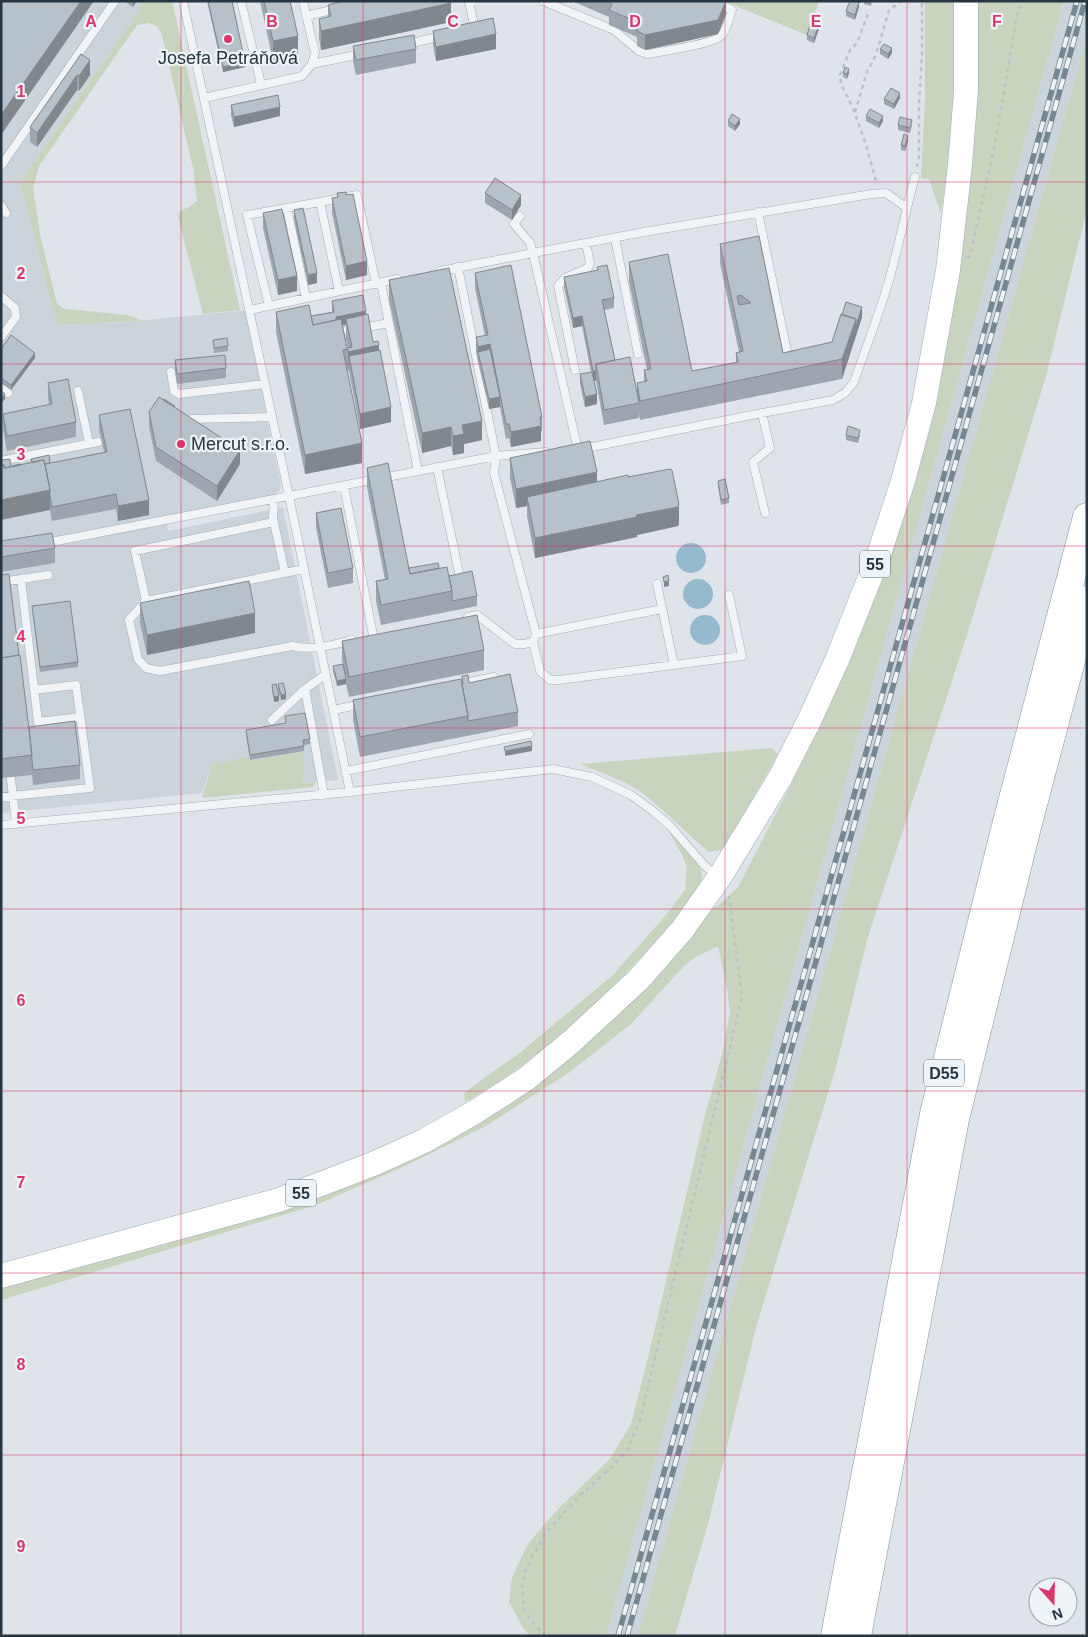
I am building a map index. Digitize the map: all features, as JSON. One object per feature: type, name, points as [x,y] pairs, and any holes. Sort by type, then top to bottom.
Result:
[{"type":"highway","name":"D55","points":[[835,1636],[934,1114],[1007,822],[1087,518]]},
{"type":"highway","name":"D55","points":[[857,1636],[954,1119],[1027,827],[1087,600]]},
{"type":"main road","name":"55","points":[[1,1276],[280,1200],[373,1164],[424,1141],[526,1079],[571,1042],[639,980],[682,930],[719,878],[780,778],[810,719],[837,660],[878,557],[903,481],[924,403],[948,270],[966,91],[966,1]]},
{"type":"lane","points":[[1,166],[115,1]]},
{"type":"lane","points":[[183,1],[250,310],[350,792]]},
{"type":"lane","points":[[241,1],[261,84]]},
{"type":"lane","points":[[204,98],[302,76],[312,64],[315,53],[303,1]]},
{"type":"lane","points":[[465,32],[475,29],[469,2],[473,1]]},
{"type":"lane","points":[[543,1],[614,30],[639,51],[648,54],[710,42],[720,38],[732,10],[712,1]]},
{"type":"lane","points":[[306,16],[343,8]]},
{"type":"lane","points":[[398,46],[446,36]]},
{"type":"lane","points":[[312,64],[370,52]]},
{"type":"lane","points":[[569,450],[578,450],[833,400],[845,393],[854,382],[887,286],[905,224],[915,177]]},
{"type":"lane","points":[[431,273],[758,212],[880,193],[886,193],[907,208]]},
{"type":"lane","points":[[269,306],[247,215],[357,195],[389,323],[418,471]]},
{"type":"lane","points":[[320,202],[339,291]]},
{"type":"lane","points":[[1,205],[6,213]]},
{"type":"lane","points":[[287,208],[306,298]]},
{"type":"lane","points":[[758,212],[789,363]]},
{"type":"lane","points":[[520,216],[514,224],[530,242],[578,450]]},
{"type":"lane","points":[[614,238],[638,354]]},
{"type":"lane","points":[[575,370],[558,286],[565,278],[588,268],[590,263],[586,243]]},
{"type":"lane","points":[[458,267],[496,456],[494,473],[536,634],[533,642],[538,667],[545,677],[550,680],[558,680],[742,656],[730,595]]},
{"type":"lane","points":[[250,310],[404,278]]},
{"type":"lane","points":[[1,296],[15,308],[16,317],[1,338]]},
{"type":"lane","points":[[340,332],[389,323]]},
{"type":"lane","points":[[171,372],[174,391],[179,394],[265,384]]},
{"type":"lane","points":[[1,388],[8,394]]},
{"type":"lane","points":[[78,391],[89,443]]},
{"type":"lane","points":[[762,413],[770,448],[753,462],[765,513]]},
{"type":"lane","points":[[192,419],[272,417]]},
{"type":"lane","points":[[1,461],[98,442]]},
{"type":"lane","points":[[40,544],[496,456],[551,452]]},
{"type":"lane","points":[[437,467],[460,578]]},
{"type":"lane","points":[[344,486],[373,635]]},
{"type":"lane","points":[[274,499],[274,522],[285,573]]},
{"type":"lane","points":[[146,601],[135,551],[274,522]]},
{"type":"lane","points":[[304,570],[146,601],[129,620],[138,659],[146,668],[160,671],[292,646],[319,648],[382,633]]},
{"type":"lane","points":[[1,582],[48,575]]},
{"type":"lane","points":[[21,579],[38,722],[80,717]]},
{"type":"lane","points":[[657,584],[674,665]]},
{"type":"lane","points":[[536,634],[662,609]]},
{"type":"lane","points":[[458,619],[477,615],[515,644],[533,642]]},
{"type":"lane","points":[[272,720],[305,689],[325,675]]},
{"type":"lane","points":[[446,687],[494,677]]},
{"type":"lane","points":[[1,797],[90,788],[76,685],[34,690]]},
{"type":"lane","points":[[305,689],[324,795]]},
{"type":"lane","points":[[332,710],[370,702]]},
{"type":"lane","points":[[346,771],[529,734]]},
{"type":"lane","points":[[1,825],[324,795],[553,769],[592,777],[630,795],[653,811],[671,827],[704,865],[719,878]]},
{"type":"lane","points":[[11,779],[16,824]]},
{"type":"path","points":[[854,114],[867,72],[876,55],[889,10],[902,1]]},
{"type":"path","points":[[915,177],[919,157],[922,1]]},
{"type":"path","points":[[948,270],[970,256],[995,144],[1016,20],[1021,1]]},
{"type":"path","points":[[868,14],[857,43],[850,50],[840,75],[841,84],[866,145],[874,178],[880,193]]},
{"type":"path","points":[[546,1636],[524,1610],[522,1586],[526,1568],[545,1534],[627,1450],[640,1420],[742,997],[729,893],[727,885],[719,878]]},
{"type":"shaded area","points":[[1,1],[139,1],[140,9],[20,182],[57,325],[126,322],[250,310],[267,419],[281,485],[280,490],[274,495],[165,517],[168,531],[283,507],[338,780],[303,783],[250,761],[249,758],[212,764],[202,793],[1,813]]},
{"type":"shaded area","points":[[1064,1],[1087,1],[1087,36],[638,1636],[606,1636]]},
{"type":"green space","points":[[139,1],[172,1],[240,310],[203,314],[178,217],[180,211],[197,201],[193,168],[162,35],[157,26],[148,23],[137,25],[39,166],[33,188],[40,234],[57,304],[65,309],[128,315],[143,321],[57,325],[20,182],[140,9]]},
{"type":"green space","points":[[723,1],[819,1],[807,35]]},
{"type":"green space","points":[[925,1],[955,1],[955,67],[951,142],[941,214],[929,179],[921,178],[925,97]]},
{"type":"green space","points":[[977,1],[1064,1],[606,1636],[530,1636],[523,1628],[509,1602],[512,1577],[528,1544],[558,1509],[610,1459],[631,1424],[705,1115],[723,1051],[730,1011],[718,946],[694,958],[683,967],[631,1024],[567,1074],[484,1127],[405,1166],[316,1205],[1,1300],[1,1287],[479,1121],[710,908],[718,906],[738,887],[786,794],[847,668],[901,523],[933,418],[963,242],[978,71]]},
{"type":"green space","points":[[1087,36],[1087,209],[1046,376],[966,638],[867,940],[836,1067],[756,1327],[709,1520],[675,1636],[638,1636]]},
{"type":"green space","points":[[771,748],[778,754],[723,850],[709,852],[635,788],[581,764]]},
{"type":"green space","points":[[304,751],[303,783],[316,782],[313,787],[202,798],[212,764],[249,757],[250,761]]},
{"type":"green space","points":[[669,832],[695,859],[701,871],[702,877],[697,889],[685,907],[649,949],[581,1017],[513,1072],[465,1102],[464,1093],[522,1051],[613,975],[666,915],[685,890],[687,867]]},
{"type":"water","points":[[691,543],[702,547],[706,558],[702,569],[691,573],[680,569],[676,558],[680,547]]},
{"type":"water","points":[[698,579],[709,583],[713,594],[709,605],[698,609],[687,605],[683,594],[687,583]]},
{"type":"water","points":[[705,615],[716,619],[720,630],[716,641],[705,645],[694,641],[690,630],[694,619]]},
{"type":"building","points":[[1,1],[81,1],[1,115]]},
{"type":"building","points":[[208,1],[232,1],[245,62],[223,67]]},
{"type":"building","points":[[264,1],[290,1],[298,36],[273,41]]},
{"type":"building","points":[[343,1],[451,1],[451,3],[321,31],[319,19],[331,16],[328,5]]},
{"type":"building","points":[[608,1],[726,1],[718,20],[645,35],[637,31],[640,23],[609,10],[612,4]]},
{"type":"building","points":[[850,1],[859,2],[855,15],[846,11]]},
{"type":"building","points":[[493,18],[496,34],[436,47],[433,31]]},
{"type":"building","points":[[812,19],[820,21],[814,38],[807,35]]},
{"type":"building","points":[[414,35],[416,49],[356,60],[353,46]]},
{"type":"building","points":[[884,44],[892,48],[888,54],[880,49]]},
{"type":"building","points":[[81,54],[90,60],[79,76],[77,75],[37,133],[30,127]]},
{"type":"building","points":[[845,67],[849,69],[847,74],[843,73]]},
{"type":"building","points":[[891,88],[900,93],[894,104],[884,99]]},
{"type":"building","points":[[278,95],[280,107],[234,117],[231,105]]},
{"type":"building","points":[[870,109],[883,116],[879,123],[866,116]]},
{"type":"building","points":[[732,114],[740,119],[735,126],[728,121]]},
{"type":"building","points":[[900,117],[912,120],[910,128],[898,125]]},
{"type":"building","points":[[904,134],[908,136],[905,146],[901,145]]},
{"type":"building","points":[[495,178],[521,195],[512,210],[485,193]]},
{"type":"building","points":[[346,192],[346,195],[353,194],[367,261],[346,266],[332,198],[338,197],[337,193]]},
{"type":"building","points":[[303,208],[317,273],[308,275],[294,210]]},
{"type":"building","points":[[282,209],[297,276],[278,280],[263,213]]},
{"type":"building","points":[[759,236],[783,353],[832,342],[841,314],[856,319],[842,359],[640,401],[637,383],[647,381],[644,370],[651,369],[629,262],[668,254],[692,371],[738,362],[736,353],[743,351],[720,244]],"holes":[[[741,295],[751,303],[739,305],[737,296]]]},
{"type":"building","points":[[511,265],[542,417],[540,417],[541,426],[511,432],[509,424],[506,424],[490,344],[478,347],[476,337],[488,335],[475,273]]},
{"type":"building","points":[[607,265],[614,298],[602,300],[615,360],[596,364],[596,371],[593,371],[582,316],[573,318],[564,277],[598,270],[597,267]]},
{"type":"building","points":[[449,268],[482,421],[462,425],[464,434],[453,436],[451,427],[422,433],[389,280]]},
{"type":"building","points":[[363,295],[366,311],[336,317],[336,320],[313,325],[311,316],[334,312],[332,301]]},
{"type":"building","points":[[846,302],[862,307],[856,326],[856,319],[842,315]]},
{"type":"building","points":[[309,305],[313,325],[341,319],[347,348],[352,347],[346,319],[368,314],[373,342],[378,341],[379,345],[348,352],[348,349],[343,350],[362,443],[305,455],[276,312]]},
{"type":"building","points":[[11,335],[35,353],[11,385],[1,378],[1,349]]},
{"type":"building","points":[[227,338],[228,346],[214,348],[213,340]]},
{"type":"building","points":[[490,349],[500,397],[489,399],[478,352]]},
{"type":"building","points":[[380,350],[391,407],[360,414],[349,356]]},
{"type":"building","points":[[225,355],[226,368],[177,374],[175,360]]},
{"type":"building","points":[[630,357],[639,403],[604,410],[596,364]]},
{"type":"building","points":[[592,372],[597,394],[585,397],[580,374]]},
{"type":"building","points":[[68,379],[76,422],[7,436],[3,414],[52,404],[48,383]]},
{"type":"building","points":[[1,391],[5,394],[1,399]]},
{"type":"building","name":"Mercut s.r.o.","points":[[159,397],[240,450],[217,486],[156,447],[149,412]]},
{"type":"building","points":[[164,399],[175,406],[163,400]]},
{"type":"building","points":[[130,409],[149,500],[118,506],[116,494],[52,507],[45,464],[107,452],[99,415]]},
{"type":"building","points":[[848,426],[860,430],[858,438],[846,435]]},
{"type":"building","points":[[590,441],[597,472],[516,489],[510,458]]},
{"type":"building","points":[[49,455],[50,463],[45,464],[44,460],[32,462],[31,459]]},
{"type":"building","points":[[10,459],[11,467],[4,468],[4,465],[1,466],[1,460]]},
{"type":"building","points":[[44,460],[50,490],[1,500],[1,466],[4,465],[4,468]]},
{"type":"building","points":[[388,463],[410,574],[447,567],[452,591],[381,605],[376,581],[388,579],[367,468]]},
{"type":"building","points":[[672,470],[678,507],[535,538],[527,497],[628,475],[628,477]]},
{"type":"building","points":[[725,479],[729,498],[721,500],[718,481]]},
{"type":"building","points":[[341,508],[353,568],[328,573],[316,513]]},
{"type":"building","points":[[52,533],[55,548],[1,557],[1,541]]},
{"type":"building","points":[[438,563],[439,568],[410,574],[409,568]]},
{"type":"building","points":[[472,571],[477,596],[452,601],[449,576]]},
{"type":"building","points":[[9,574],[19,655],[1,658],[1,575]]},
{"type":"building","points":[[668,575],[669,581],[664,582],[663,577]]},
{"type":"building","points":[[249,581],[255,613],[147,635],[140,603]]},
{"type":"building","points":[[70,601],[78,662],[40,667],[32,606]]},
{"type":"building","points":[[477,615],[484,650],[349,677],[342,641]]},
{"type":"building","points":[[20,655],[32,755],[1,759],[1,658]]},
{"type":"building","points":[[343,664],[346,679],[337,681],[333,666]]},
{"type":"building","points":[[510,674],[518,712],[468,721],[462,676],[468,675],[469,683]]},
{"type":"building","points":[[461,679],[468,716],[360,737],[353,700]]},
{"type":"building","points":[[283,683],[286,694],[281,695],[278,684]]},
{"type":"building","points":[[276,684],[279,696],[274,697],[272,685]]},
{"type":"building","points":[[305,713],[310,739],[303,740],[304,746],[250,755],[246,730],[286,723],[285,716]]},
{"type":"building","points":[[75,721],[80,765],[33,770],[29,727]]},
{"type":"building","points":[[531,741],[532,746],[505,751],[504,747]]},
{"type":"railway","points":[[618,1636],[1077,1]]},
{"type":"railway","points":[[627,1636],[1085,1]]},
{"type":"place","name":"Josefa Petráňová","points":[[228,39]]},
{"type":"place","name":"Mercut s.r.o.","points":[[181,444]]}]
